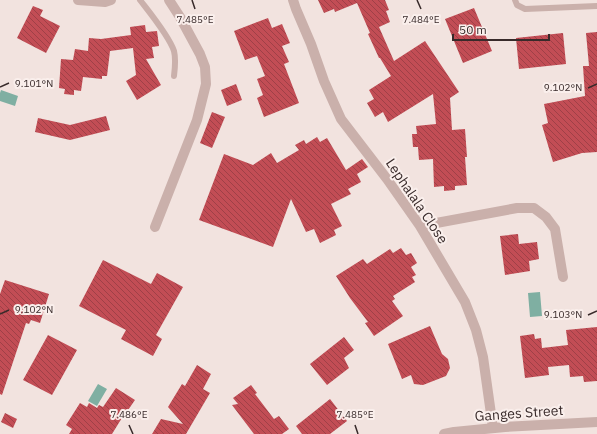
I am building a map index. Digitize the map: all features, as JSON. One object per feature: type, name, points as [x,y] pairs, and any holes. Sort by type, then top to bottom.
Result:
[{"type":"street","points":[[78,0],[105,2],[111,0]]},
{"type":"street","points":[[155,227],[197,120],[206,84],[205,67],[200,54],[170,0]]},
{"type":"street","name":"Lephalala Close","points":[[293,0],[324,81],[341,119],[420,226],[465,302],[476,330],[484,357],[493,428]]},
{"type":"street","points":[[420,226],[517,208],[534,208],[546,217],[555,229],[563,277]]},
{"type":"street","name":"Ganges Street","points":[[444,434],[493,428],[597,422]]},
{"type":"lane","points":[[140,0],[168,38],[174,50],[174,76]]},
{"type":"lane","points":[[515,0],[517,5],[525,9],[597,5]]},
{"type":"water","points":[[1,90],[18,96],[15,106],[0,101]]},
{"type":"water","points":[[540,292],[542,316],[530,317],[528,293]]},
{"type":"water","points":[[98,384],[107,389],[97,406],[88,401]]},
{"type":"building","points":[[318,0],[385,0],[389,10],[386,11],[390,22],[379,27],[394,61],[425,41],[459,92],[450,98],[452,130],[465,129],[467,185],[455,186],[455,190],[444,191],[444,186],[434,187],[433,159],[419,160],[418,147],[413,147],[412,134],[417,134],[416,126],[436,124],[433,94],[388,122],[383,112],[375,117],[367,103],[374,99],[369,90],[391,76],[379,58],[368,34],[370,33],[357,3],[335,12],[334,9],[324,13]]},
{"type":"building","points":[[33,6],[43,10],[40,16],[60,26],[46,53],[17,38]]},
{"type":"building","points":[[474,8],[492,51],[463,63],[445,19]]},
{"type":"building","points":[[268,18],[272,28],[282,24],[290,43],[282,46],[289,62],[284,64],[299,103],[264,117],[257,98],[263,95],[257,79],[265,76],[257,56],[245,60],[234,31]]},
{"type":"building","points":[[145,25],[146,32],[157,31],[159,46],[152,47],[154,58],[146,59],[161,85],[137,100],[126,81],[136,75],[133,48],[110,51],[107,76],[102,76],[102,79],[83,77],[81,91],[74,90],[74,95],[64,94],[65,89],[59,88],[61,59],[73,60],[75,49],[88,51],[89,38],[101,39],[131,35],[130,27]]},
{"type":"building","points":[[597,32],[597,152],[582,153],[553,162],[542,125],[548,123],[544,104],[585,96],[583,66],[589,66],[586,33]]},
{"type":"building","points":[[563,33],[566,64],[519,69],[516,38]]},
{"type":"building","points":[[236,84],[242,100],[227,106],[221,90]]},
{"type":"building","points":[[212,112],[225,117],[212,148],[200,143]]},
{"type":"building","points":[[106,116],[110,130],[70,140],[35,132],[38,118],[70,125]]},
{"type":"building","points":[[317,137],[320,142],[327,138],[346,170],[362,159],[368,167],[357,174],[361,182],[348,189],[351,194],[331,204],[342,226],[334,230],[336,235],[320,243],[314,229],[306,232],[291,199],[273,247],[199,220],[224,154],[253,165],[271,153],[277,163],[299,150],[295,145],[304,140],[306,144]]},
{"type":"building","points":[[518,234],[519,244],[537,242],[539,259],[529,261],[530,271],[505,275],[500,236]]},
{"type":"building","points":[[401,248],[406,255],[411,253],[417,263],[411,267],[416,275],[412,277],[415,282],[393,296],[395,299],[392,301],[403,316],[374,336],[365,323],[368,322],[336,276],[363,259],[367,264],[390,249],[393,253]]},
{"type":"building","points":[[103,260],[151,284],[157,273],[183,287],[156,335],[162,339],[153,356],[121,339],[126,330],[79,306]]},
{"type":"building","points":[[5,280],[49,294],[40,323],[31,320],[29,324],[26,323],[2,395],[0,394],[0,294]]},
{"type":"building","points":[[430,326],[442,354],[448,359],[450,368],[446,376],[423,385],[414,384],[411,375],[402,379],[388,344]]},
{"type":"building","points":[[597,327],[597,381],[584,382],[583,376],[570,377],[569,365],[548,367],[549,375],[525,378],[520,336],[534,334],[535,339],[541,338],[542,348],[568,345],[566,330]]},
{"type":"building","points":[[48,335],[77,350],[52,395],[23,380]]},
{"type":"building","points":[[344,337],[354,350],[344,358],[349,368],[327,385],[310,364]]},
{"type":"building","points":[[197,365],[211,374],[203,389],[210,393],[186,434],[152,434],[161,419],[183,424],[168,407],[182,384],[185,386]]},
{"type":"building","points":[[251,385],[257,393],[255,394],[274,419],[279,416],[289,429],[282,434],[254,434],[232,405],[238,404],[233,398]]},
{"type":"building","points":[[116,388],[135,400],[112,434],[69,434],[72,429],[66,425],[80,403],[87,407],[89,403],[97,408],[99,405],[103,407]]},
{"type":"building","points":[[330,399],[347,421],[330,434],[302,434],[296,426]]},
{"type":"building","points":[[5,413],[17,419],[13,428],[1,422]]}]
